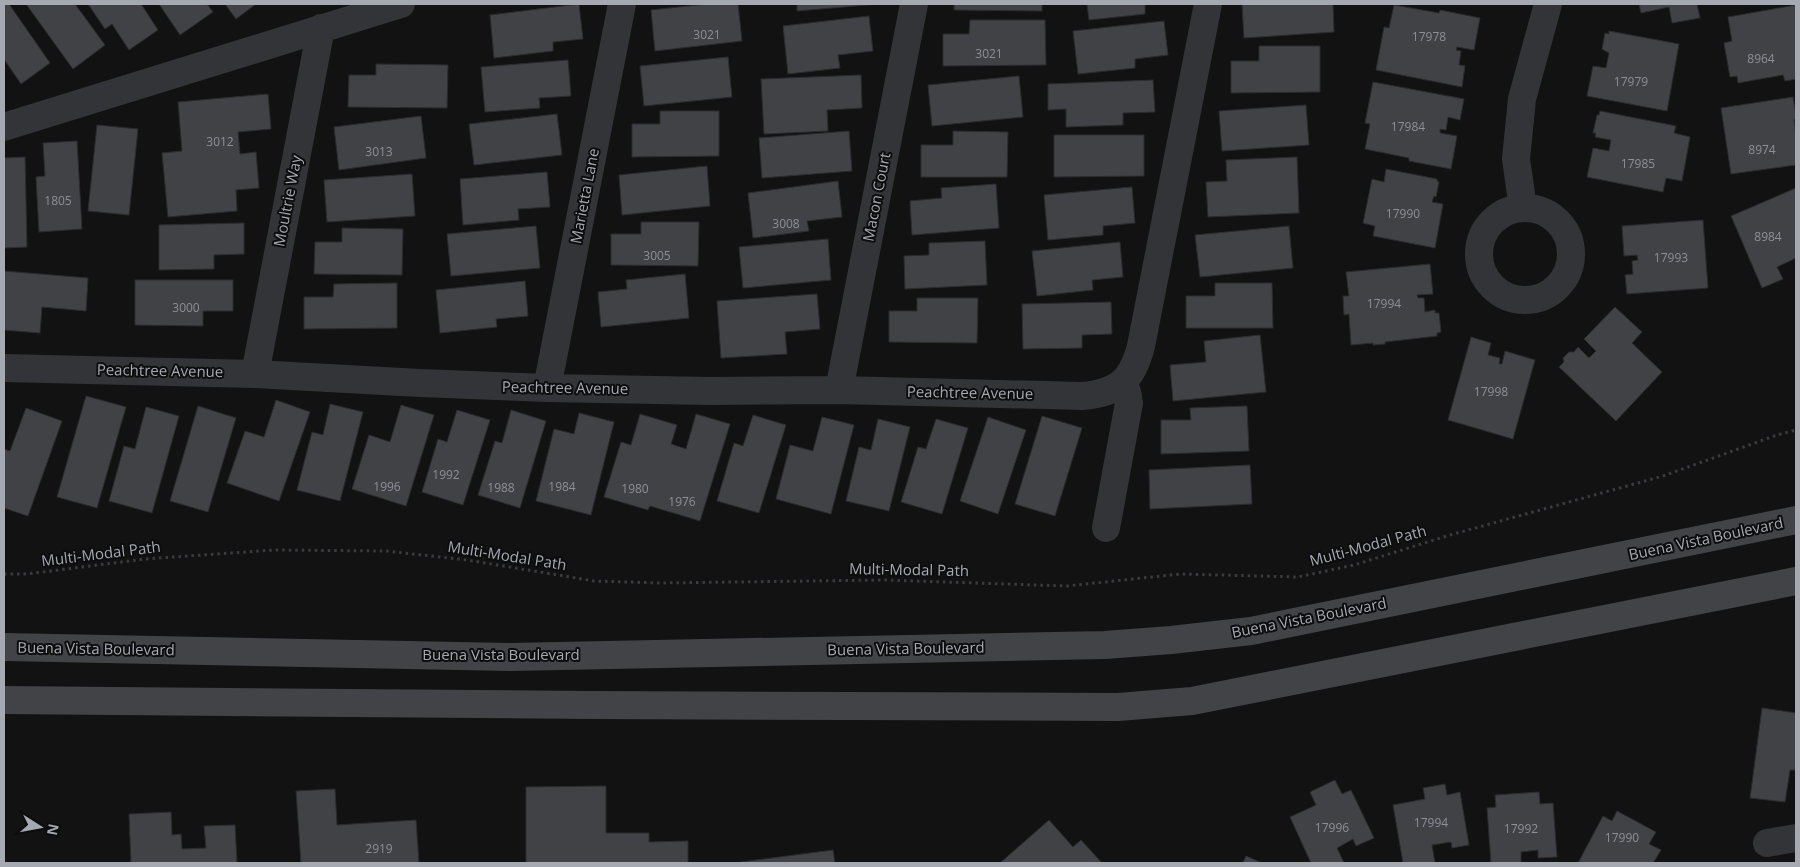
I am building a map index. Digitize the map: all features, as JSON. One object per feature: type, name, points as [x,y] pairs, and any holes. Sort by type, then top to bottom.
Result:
[{"type":"main road","name":"Buena Vista Boulevard","points":[[4,647],[510,657],[1105,645],[1251,631],[1796,520]]},
{"type":"main road","points":[[4,700],[1118,707],[1192,701],[1796,581]]},
{"type":"street","points":[[4,127],[401,4]]},
{"type":"street","name":"Marietta Lane","points":[[547,388],[622,4]]},
{"type":"street","name":"Macon Court","points":[[840,390],[914,4]]},
{"type":"street","name":"Peachtree Avenue","points":[[4,368],[255,374],[420,384],[547,388],[710,391],[840,390],[1082,396],[1107,392],[1123,382],[1131,373],[1141,346],[1208,4]]},
{"type":"street","points":[[1523,208],[1516,159],[1522,99],[1548,4]]},
{"type":"street","name":"Moultrie Way","points":[[255,374],[321,28]]},
{"type":"street","points":[[1106,528],[1129,403],[1123,382]]},
{"type":"street","points":[[1767,843],[1796,838]]},
{"type":"path","name":"Multi-Modal Path","points":[[4,574],[27,574],[144,559],[283,550],[386,551],[467,560],[594,581],[660,583],[884,580],[1067,586],[1180,574],[1298,577],[1354,564],[1450,535],[1663,476],[1796,430]]},
{"type":"building","points":[[4,4],[9,4],[50,63],[21,84],[4,59]]},
{"type":"building","points":[[26,4],[75,4],[105,45],[73,69]]},
{"type":"building","points":[[88,4],[141,4],[158,30],[129,50],[112,24],[105,29]]},
{"type":"building","points":[[159,4],[207,4],[213,12],[180,35]]},
{"type":"building","points":[[225,4],[256,4],[236,19]]},
{"type":"building","points":[[579,4],[583,39],[553,42],[553,51],[494,58],[490,15]]},
{"type":"building","points":[[707,4],[738,4],[742,41],[655,51],[651,10]]},
{"type":"building","points":[[797,4],[879,4],[797,11]]},
{"type":"building","points":[[954,4],[1042,4],[1042,11],[954,10]]},
{"type":"building","points":[[1087,4],[1154,4],[1145,5],[1145,14],[1089,20]]},
{"type":"building","points":[[1242,4],[1333,4],[1334,32],[1244,38]]},
{"type":"building","points":[[1639,4],[1697,4],[1700,18],[1672,23],[1669,7],[1641,13]]},
{"type":"building","points":[[1394,5],[1439,13],[1440,10],[1480,18],[1474,50],[1457,47],[1456,50],[1461,51],[1459,65],[1465,66],[1462,87],[1376,70],[1384,27],[1389,28]]},
{"type":"building","points":[[1796,5],[1796,79],[1785,81],[1783,75],[1738,83],[1737,76],[1730,77],[1724,43],[1732,41],[1728,17]]},
{"type":"building","points":[[869,16],[873,51],[838,55],[840,68],[788,74],[783,26]]},
{"type":"building","points":[[970,20],[1045,20],[1046,65],[943,66],[943,34],[969,34]]},
{"type":"building","points":[[1164,21],[1168,55],[1135,59],[1135,68],[1078,74],[1073,31]]},
{"type":"building","points":[[1609,31],[1679,44],[1667,111],[1587,96],[1593,66],[1606,68],[1609,53],[1602,49],[1605,33],[1609,34]]},
{"type":"building","points":[[1259,46],[1320,46],[1320,92],[1231,93],[1231,61],[1259,61]]},
{"type":"building","points":[[728,57],[732,97],[644,106],[640,66]]},
{"type":"building","points":[[568,60],[571,96],[539,98],[540,108],[485,112],[481,67]]},
{"type":"building","points":[[376,64],[448,65],[447,108],[348,107],[349,75],[376,75]]},
{"type":"building","points":[[861,75],[862,108],[827,110],[828,131],[764,134],[761,79]]},
{"type":"building","points":[[1019,76],[1023,117],[932,126],[928,85]]},
{"type":"building","points":[[1153,80],[1155,112],[1123,113],[1123,125],[1066,127],[1066,109],[1048,110],[1048,84]]},
{"type":"building","points":[[1373,82],[1464,99],[1460,120],[1448,117],[1446,130],[1440,129],[1440,133],[1457,136],[1451,169],[1409,161],[1409,158],[1365,149],[1370,124],[1365,123]]},
{"type":"building","points":[[268,94],[271,129],[238,132],[240,154],[256,152],[259,188],[236,190],[237,211],[168,217],[162,153],[182,151],[178,102]]},
{"type":"building","points":[[1793,97],[1796,116],[1794,120],[1796,165],[1731,174],[1721,108]]},
{"type":"building","points":[[1306,105],[1309,145],[1222,151],[1219,111]]},
{"type":"building","points":[[660,111],[719,111],[719,156],[632,157],[632,124],[660,124]]},
{"type":"building","points":[[1600,111],[1676,126],[1674,133],[1690,137],[1682,181],[1666,178],[1663,192],[1587,177],[1593,148],[1609,151],[1611,140],[1595,137],[1596,133],[1593,133],[1597,115],[1599,115]]},
{"type":"building","points":[[557,114],[562,155],[474,165],[469,124]]},
{"type":"building","points":[[421,116],[426,158],[339,170],[334,127]]},
{"type":"building","points":[[97,125],[138,129],[129,215],[88,211]]},
{"type":"building","points":[[849,131],[852,171],[762,178],[759,138]]},
{"type":"building","points":[[953,131],[1008,132],[1007,177],[921,177],[921,145],[953,145]]},
{"type":"building","points":[[1054,135],[1144,135],[1144,176],[1054,177]]},
{"type":"building","points":[[77,141],[82,229],[39,232],[36,177],[45,176],[43,143]]},
{"type":"building","points":[[25,157],[27,247],[4,248],[4,158]]},
{"type":"building","points":[[1297,157],[1299,213],[1208,217],[1206,182],[1227,181],[1226,160]]},
{"type":"building","points":[[707,166],[710,206],[622,215],[619,175]]},
{"type":"building","points":[[1386,169],[1437,179],[1439,182],[1436,197],[1434,196],[1432,202],[1443,204],[1435,248],[1373,236],[1375,226],[1363,223],[1372,179],[1384,182]]},
{"type":"building","points":[[547,172],[550,207],[518,209],[519,220],[463,225],[460,179]]},
{"type":"building","points":[[412,174],[415,216],[327,222],[324,180]]},
{"type":"building","points":[[838,181],[842,217],[807,221],[809,231],[753,238],[748,193]]},
{"type":"building","points":[[996,184],[999,228],[912,235],[910,201],[942,198],[941,188]]},
{"type":"building","points":[[1132,187],[1135,223],[1103,226],[1103,235],[1048,240],[1044,195]]},
{"type":"building","points":[[1796,188],[1796,258],[1777,267],[1783,279],[1762,288],[1731,216]]},
{"type":"building","points":[[1703,220],[1708,288],[1627,294],[1625,275],[1633,274],[1632,261],[1638,260],[1637,255],[1624,256],[1622,226]]},
{"type":"building","points":[[641,222],[699,222],[698,266],[611,265],[611,234],[641,234]]},
{"type":"building","points":[[244,223],[244,254],[214,255],[214,269],[159,270],[159,225]]},
{"type":"building","points":[[536,226],[540,268],[451,276],[447,234]]},
{"type":"building","points":[[1289,226],[1293,268],[1200,277],[1195,235]]},
{"type":"building","points":[[342,228],[403,229],[402,275],[314,274],[315,242],[342,242]]},
{"type":"building","points":[[828,239],[831,280],[743,288],[739,247]]},
{"type":"building","points":[[985,241],[987,285],[905,289],[904,256],[929,255],[929,243]]},
{"type":"building","points":[[1120,242],[1123,277],[1092,280],[1093,290],[1037,296],[1032,251]]},
{"type":"building","points":[[1430,264],[1433,294],[1417,295],[1418,298],[1424,298],[1425,312],[1435,310],[1435,313],[1439,313],[1441,332],[1437,333],[1437,336],[1385,342],[1385,344],[1351,345],[1349,314],[1344,315],[1343,296],[1349,296],[1346,272]]},
{"type":"building","points":[[4,271],[88,278],[86,311],[42,307],[40,333],[4,330]]},
{"type":"building","points":[[685,274],[689,318],[601,327],[598,292],[627,289],[626,280]]},
{"type":"building","points":[[135,280],[233,280],[233,311],[203,311],[203,326],[135,325]]},
{"type":"building","points":[[525,281],[528,316],[496,319],[497,327],[440,333],[436,290]]},
{"type":"building","points":[[397,283],[397,328],[304,329],[304,297],[333,297],[334,284]]},
{"type":"building","points":[[1215,283],[1272,283],[1273,328],[1186,328],[1186,296],[1215,296]]},
{"type":"building","points":[[817,294],[820,329],[785,332],[787,354],[721,358],[717,301]]},
{"type":"building","points":[[917,298],[978,298],[977,343],[889,342],[889,311],[917,311]]},
{"type":"building","points":[[1111,302],[1112,334],[1082,335],[1082,348],[1023,349],[1022,304]]},
{"type":"building","points":[[1615,307],[1642,332],[1632,343],[1662,372],[1616,421],[1559,367],[1564,362],[1563,358],[1569,352],[1574,352],[1578,347],[1589,358],[1596,351],[1584,339]]},
{"type":"building","points":[[1260,335],[1266,392],[1173,401],[1170,365],[1206,362],[1204,341]]},
{"type":"building","points":[[1471,337],[1491,343],[1488,355],[1500,358],[1499,364],[1502,364],[1505,351],[1535,360],[1513,439],[1448,420]]},
{"type":"building","points":[[86,396],[126,407],[97,508],[57,497]]},
{"type":"building","points":[[276,400],[310,412],[279,501],[227,483],[245,431],[264,437]]},
{"type":"building","points":[[330,404],[363,412],[340,501],[297,490],[312,432],[323,435]]},
{"type":"building","points":[[401,405],[434,415],[406,506],[352,489],[369,435],[390,442]]},
{"type":"building","points":[[198,406],[236,418],[208,512],[170,501]]},
{"type":"building","points":[[1247,406],[1249,451],[1161,454],[1161,420],[1191,420],[1190,408]]},
{"type":"building","points":[[146,407],[179,416],[152,513],[109,501],[124,446],[135,449]]},
{"type":"building","points":[[26,408],[62,421],[28,516],[4,508],[4,449],[10,451]]},
{"type":"building","points":[[457,410],[490,420],[463,505],[422,492],[438,439],[447,442]]},
{"type":"building","points":[[511,410],[546,421],[520,508],[478,495],[495,441],[502,443]]},
{"type":"building","points":[[579,413],[614,422],[591,515],[536,501],[554,429],[574,434]]},
{"type":"building","points":[[640,414],[677,425],[671,444],[686,449],[696,414],[730,424],[700,521],[650,506],[648,510],[604,497],[621,442],[631,445]]},
{"type":"building","points":[[753,415],[786,425],[759,513],[717,501],[734,443],[743,446]]},
{"type":"building","points":[[1042,416],[1082,428],[1055,516],[1015,504]]},
{"type":"building","points":[[822,417],[854,425],[831,514],[776,499],[790,445],[813,451]]},
{"type":"building","points":[[988,417],[1026,430],[998,514],[960,501]]},
{"type":"building","points":[[878,419],[910,427],[889,511],[846,501],[859,447],[871,450]]},
{"type":"building","points":[[936,419],[968,428],[942,514],[901,502],[918,447],[926,449]]},
{"type":"building","points":[[1250,465],[1252,504],[1150,509],[1149,470]]},
{"type":"building","points":[[1762,708],[1796,713],[1796,762],[1795,770],[1790,770],[1785,802],[1750,798]]},
{"type":"building","points":[[1335,780],[1342,794],[1351,790],[1374,838],[1356,846],[1353,839],[1337,848],[1344,863],[1311,863],[1290,817],[1316,805],[1310,792]]},
{"type":"building","points":[[1445,784],[1447,795],[1460,792],[1469,845],[1452,848],[1451,842],[1432,845],[1435,863],[1403,863],[1393,805],[1425,799],[1423,788]]},
{"type":"building","points":[[606,786],[606,833],[649,833],[649,842],[688,841],[688,863],[526,863],[526,787]]},
{"type":"building","points":[[335,789],[337,825],[416,820],[419,863],[301,863],[296,791]]},
{"type":"building","points":[[1539,792],[1540,804],[1553,803],[1557,857],[1538,858],[1538,850],[1521,852],[1521,863],[1491,863],[1487,808],[1496,807],[1495,795]]},
{"type":"building","points":[[1617,811],[1656,832],[1649,844],[1661,850],[1653,863],[1578,863],[1603,816],[1612,821]]},
{"type":"building","points":[[171,812],[172,835],[181,834],[182,849],[206,848],[204,826],[235,825],[237,863],[131,863],[129,814]]},
{"type":"building","points":[[1049,820],[1073,847],[1081,840],[1102,863],[1000,863]]},
{"type":"building","points":[[833,850],[835,863],[741,863],[741,862]]},
{"type":"building","points":[[1246,856],[1262,863],[1243,863]]}]
